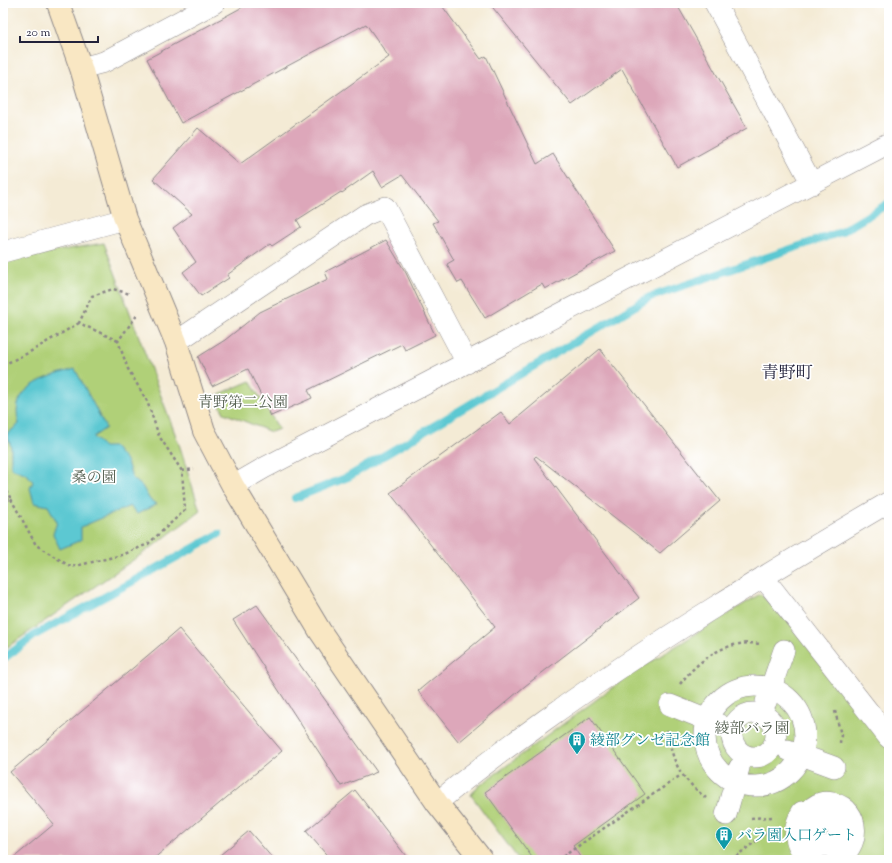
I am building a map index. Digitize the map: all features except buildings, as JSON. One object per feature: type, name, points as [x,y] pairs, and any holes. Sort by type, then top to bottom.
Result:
[{"type":"street","points":[[58,3],[82,68],[125,219],[176,342],[204,431],[232,486],[320,631],[437,803],[482,860]]},
{"type":"street","points":[[82,68],[104,62],[214,3]]},
{"type":"street","points":[[716,3],[812,184]]},
{"type":"street","points":[[232,486],[889,143]]},
{"type":"street","points":[[176,342],[365,214],[386,207],[467,363]]},
{"type":"street","points":[[3,252],[125,219]]},
{"type":"street","points":[[437,803],[464,779],[592,686],[763,577],[889,502]]},
{"type":"street","points":[[763,577],[889,738]]},
{"type":"street","points":[[762,714],[784,650]]},
{"type":"street","points":[[760,686],[771,688],[790,699],[799,712],[805,728],[805,744],[801,754],[789,773],[775,782],[759,786],[742,785],[726,778],[714,766],[707,751],[704,734],[708,720],[716,704],[729,693],[744,687],[760,686]]},
{"type":"street","points":[[670,705],[733,730]]},
{"type":"street","points":[[747,714],[762,714],[774,723],[777,738],[774,745],[764,755],[757,757],[743,754],[734,744],[733,730],[740,717],[747,714]]},
{"type":"street","points":[[774,745],[801,754],[834,768]]},
{"type":"street","points":[[726,815],[743,754]]},
{"type":"path","points":[[3,365],[28,353],[79,323],[92,296],[113,289],[133,295]]},
{"type":"path","points":[[118,341],[138,314],[137,307]]},
{"type":"path","points":[[3,485],[36,545],[70,567],[122,555],[148,544],[185,510],[182,471],[159,436],[148,401],[128,369],[118,341],[79,323]]},
{"type":"path","points":[[182,471],[194,469]]},
{"type":"path","points":[[3,501],[11,500]]},
{"type":"path","points":[[558,860],[681,775]]},
{"type":"green space","name":"桑の園","points":[[104,243],[180,447],[200,511],[152,547],[3,650],[3,260]]},
{"type":"green space","name":"青野第二公園","points":[[250,381],[279,429],[271,432],[224,413],[215,396]]},
{"type":"green space","name":"綾部バラ園","points":[[760,594],[791,623],[889,748],[889,860],[519,860],[471,795],[475,789],[631,674]]},
{"type":"water","points":[[75,369],[106,428],[93,437],[104,447],[114,447],[127,462],[132,478],[142,486],[150,500],[157,504],[137,514],[130,506],[81,527],[81,540],[60,549],[53,534],[57,522],[48,506],[34,503],[30,488],[33,482],[27,474],[11,468],[11,447],[7,434],[19,424],[17,411],[19,401],[24,392],[42,380]]},
{"type":"waterway","points":[[295,498],[348,477],[650,297],[841,232],[889,203]]},
{"type":"waterway","points":[[3,659],[35,635],[219,534]]},
{"type":"place","name":"綾部グンゼ記念館","points":[[577,755]]},
{"type":"place","name":"バラ園入口ゲート","points":[[724,850]]},
{"type":"district","name":"青野町","points":[[787,372]]}]
